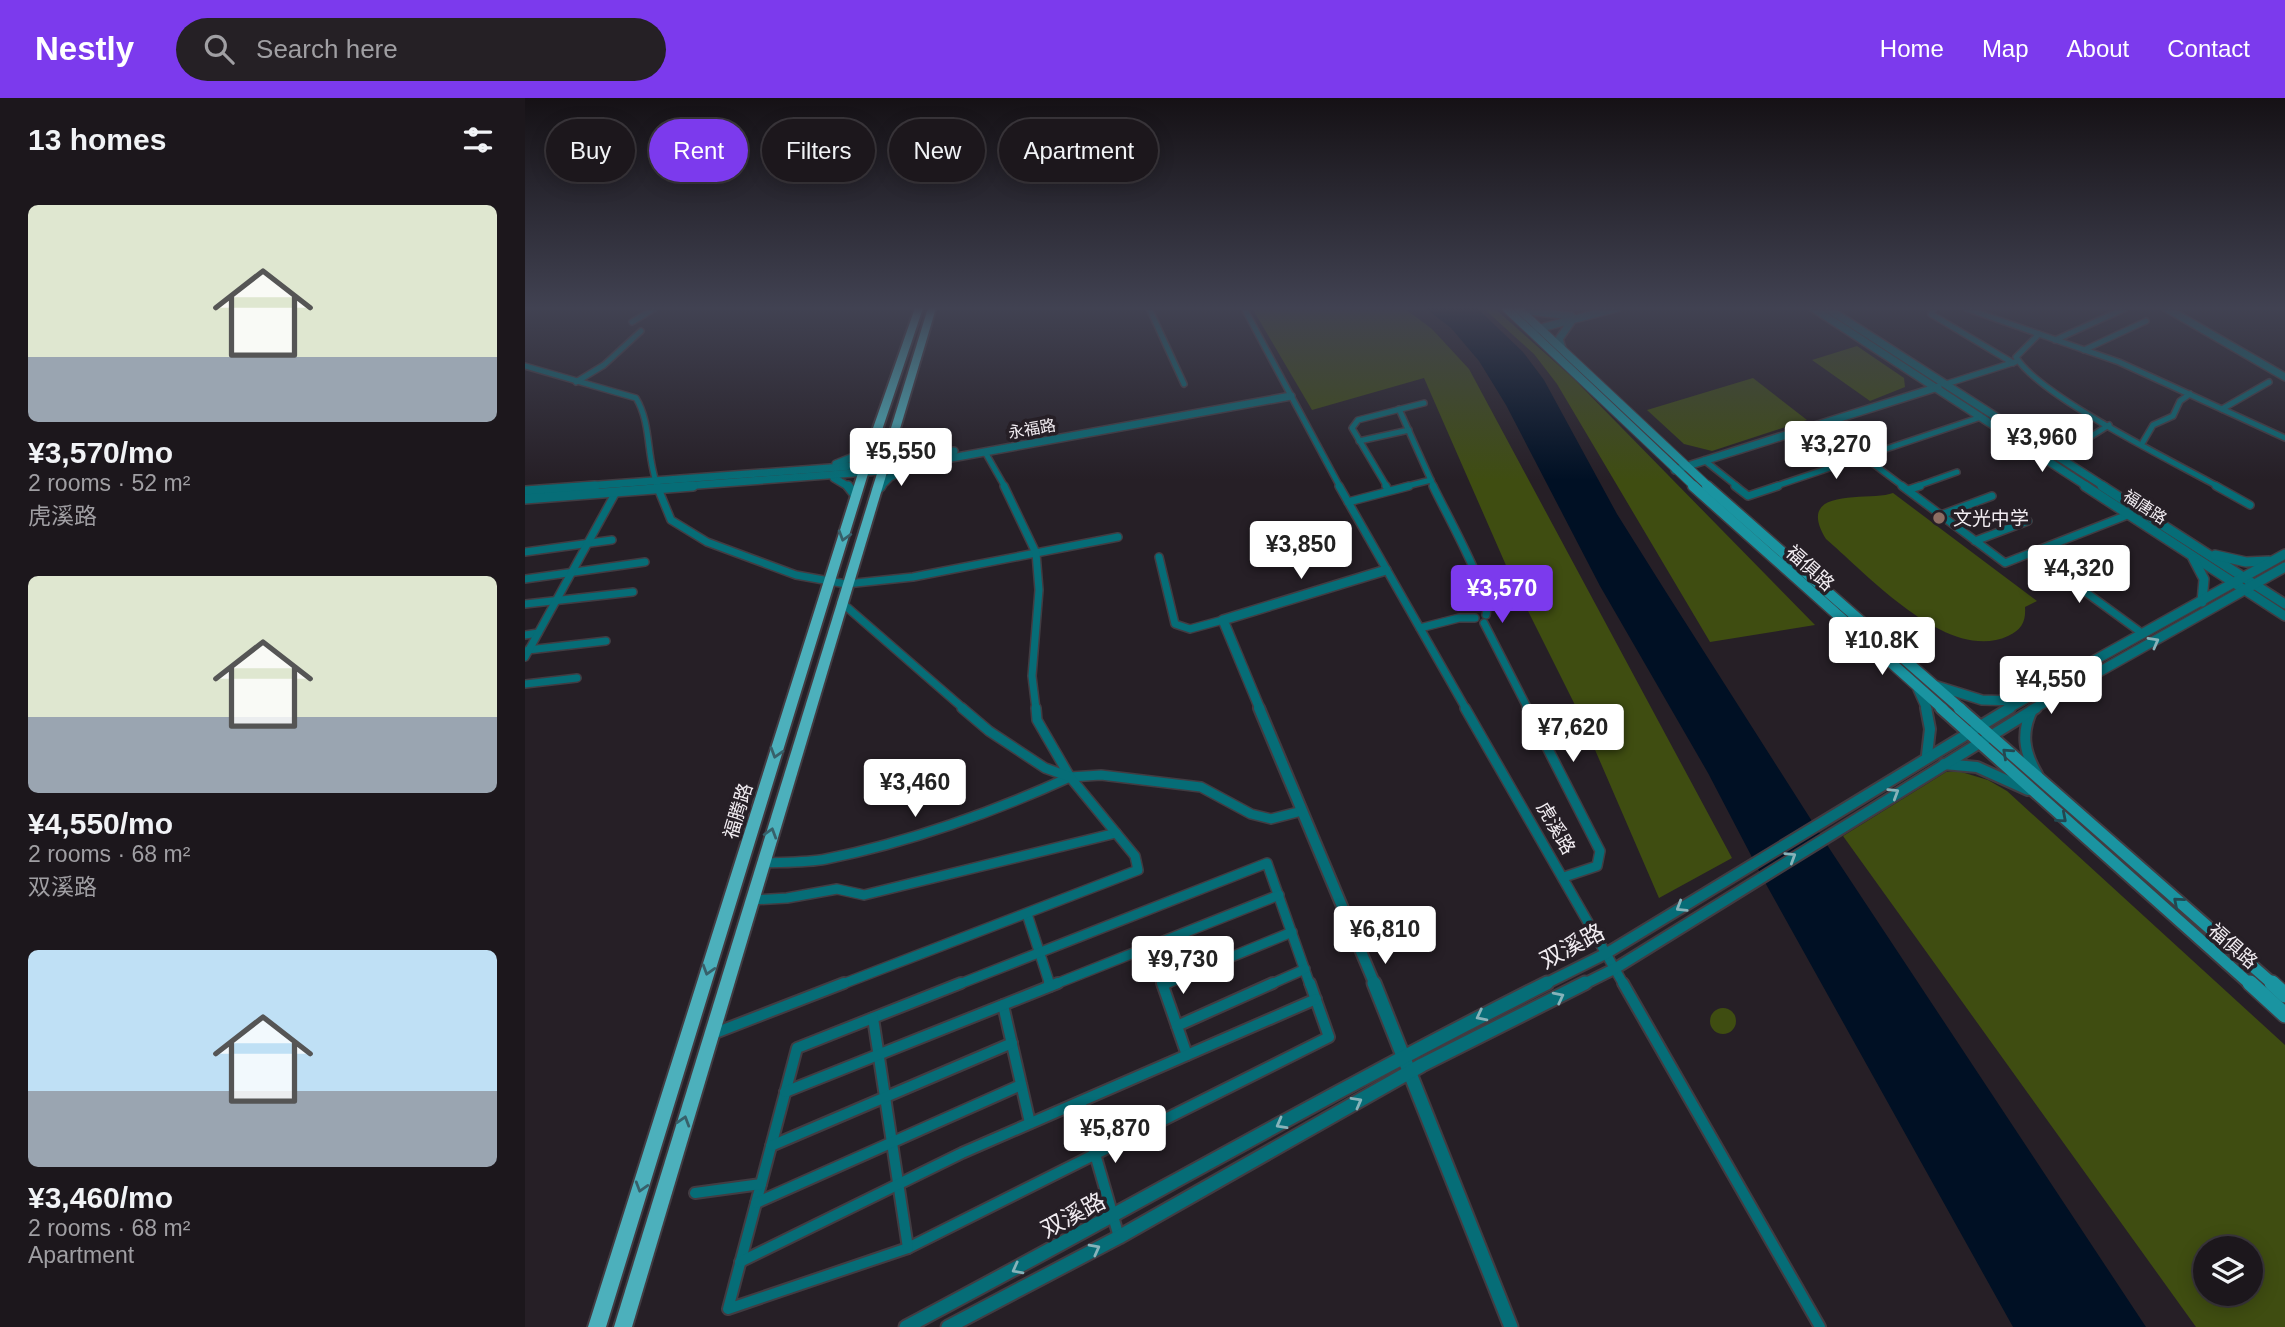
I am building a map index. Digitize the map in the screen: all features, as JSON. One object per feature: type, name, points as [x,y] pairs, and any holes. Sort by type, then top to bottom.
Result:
[{"type":"main road","name":"福腾路","points":[[597,1327],[856,496],[900,365]]},
{"type":"main road","name":"福腾路","points":[[623,1327],[914,365]]},
{"type":"main road","name":"福俱路","points":[[1574,365],[1680,468],[1923,686],[1987,735],[2285,995]]},
{"type":"main road","name":"福俱路","points":[[1579,365],[1680,468]]},
{"type":"main road","name":"福俱路","points":[[1923,686],[1966,732],[2285,1015]]},
{"type":"street","points":[[576,382],[603,365]]},
{"type":"street","points":[[1175,365],[1184,384]]},
{"type":"street","name":"虎溪路","points":[[1275,365],[1386,570],[1820,1327]]},
{"type":"street","name":"福唐路","points":[[1900,365],[2188,552],[2285,604]]},
{"type":"street","name":"福唐路","points":[[1917,365],[2199,548],[2240,581]]},
{"type":"street","points":[[1680,468],[2005,365]]},
{"type":"street","points":[[2019,365],[2067,400],[2250,505]]},
{"type":"street","points":[[2126,365],[2285,438]]},
{"type":"street","points":[[2269,365],[2285,374]]},
{"type":"street","points":[[525,366],[636,398],[642,408],[656,486],[671,520],[686,531],[796,575],[846,584],[967,569],[1118,537]]},
{"type":"street","points":[[2222,409],[2269,382]]},
{"type":"street","name":"永福路","points":[[526,498],[916,465],[1290,393]]},
{"type":"street","name":"永福路","points":[[882,467],[923,457],[1290,393]]},
{"type":"street","points":[[2143,442],[2153,425],[2173,416],[2180,401],[2190,394]]},
{"type":"street","points":[[1388,490],[1352,428],[1358,420],[1425,403]]},
{"type":"street","points":[[1399,410],[1483,587],[1489,607],[1485,619],[1600,851],[1597,866],[1564,877]]},
{"type":"street","points":[[1705,460],[1748,496],[1981,417]]},
{"type":"street","points":[[1819,424],[2005,563],[2130,514]]},
{"type":"street","points":[[2058,457],[2109,425]]},
{"type":"street","points":[[1359,441],[1409,430]]},
{"type":"street","points":[[890,439],[901,449],[923,457]]},
{"type":"street","points":[[823,473],[853,457],[874,441]]},
{"type":"street","points":[[710,1035],[1138,870],[1135,856],[1070,778],[1037,720],[1032,676],[1039,590],[1036,554],[1021,517],[985,452]]},
{"type":"street","points":[[873,494],[890,477],[916,465]]},
{"type":"street","points":[[1907,490],[1958,472]]},
{"type":"street","points":[[823,473],[845,482],[856,496]]},
{"type":"street","points":[[1348,502],[1431,480]]},
{"type":"street","name":"永福路","points":[[526,498],[616,492],[656,486]]},
{"type":"street","points":[[526,653],[616,492]]},
{"type":"street","points":[[1941,515],[1992,496]]},
{"type":"street","points":[[1975,541],[2028,521]]},
{"type":"street","points":[[525,552],[612,540]]},
{"type":"street","points":[[2199,548],[2233,560],[2273,561]]},
{"type":"street","points":[[2188,552],[2206,584],[2207,593],[2202,601]]},
{"type":"street","points":[[2032,553],[2143,634]]},
{"type":"street","name":"双溪路","points":[[906,1327],[1113,1218],[1404,1055],[1607,953],[1976,726],[2285,554]]},
{"type":"street","points":[[1159,557],[1175,624],[1190,629],[1386,570]]},
{"type":"street","points":[[525,579],[645,562]]},
{"type":"street","name":"双溪路","points":[[948,1327],[1119,1237],[1411,1071],[1616,968],[1987,735],[2285,567]]},
{"type":"street","name":"福唐路","points":[[2252,588],[2285,616]]},
{"type":"street","points":[[525,604],[633,592]]},
{"type":"street","points":[[841,602],[989,731],[1045,768],[1070,778]]},
{"type":"street","points":[[1420,628],[1459,618],[1485,619]]},
{"type":"street","points":[[1223,620],[1411,1071],[1511,1327]]},
{"type":"street","points":[[525,635],[538,633]]},
{"type":"street","points":[[526,653],[606,640]]},
{"type":"street","points":[[525,684],[577,678]]},
{"type":"street","points":[[1927,755],[1932,737],[1923,686],[1982,700],[2022,701]]},
{"type":"street","points":[[2032,710],[2022,727],[2023,744],[2031,765],[2047,789]]},
{"type":"street","points":[[1940,764],[1955,762],[1982,768],[2034,793]]},
{"type":"street","points":[[762,863],[825,859],[1004,807],[1070,778],[1101,775],[1201,788],[1251,814],[1271,820],[1302,811]]},
{"type":"street","points":[[751,900],[787,898],[837,889],[864,895],[1116,833]]},
{"type":"street","points":[[1267,863],[1292,932],[1329,1037],[908,1248],[728,1309],[797,1048],[1267,863]]},
{"type":"street","points":[[785,1092],[1279,895]]},
{"type":"street","points":[[1027,914],[1049,986]]},
{"type":"street","points":[[1163,985],[1292,932]]},
{"type":"street","points":[[1149,946],[1187,1055]]},
{"type":"street","points":[[1177,1026],[1305,970]]},
{"type":"street","points":[[740,1262],[1030,1124],[1316,999]]},
{"type":"street","points":[[1003,1005],[1030,1124]]},
{"type":"street","points":[[873,1018],[908,1248]]},
{"type":"street","points":[[771,1146],[1012,1043]]},
{"type":"street","points":[[756,1203],[1021,1085]]},
{"type":"street","points":[[1080,1102],[1119,1237]]},
{"type":"street","points":[[695,1193],[761,1184]]},
{"type":"green space","points":[[1286,365],[1466,365],[1732,858],[1659,898],[1580,715],[1512,579],[1424,378],[1312,410]]},
{"type":"green space","points":[[1543,365],[1559,365],[1573,378],[1815,625],[1710,642],[1557,384]]},
{"type":"green space","points":[[1820,365],[1885,365],[1904,378],[1905,387],[1870,401]]},
{"type":"green space","points":[[1753,378],[1807,420],[1712,451],[1684,444],[1647,410]]},
{"type":"green space","points":[[1893,493],[2037,601],[2025,607],[2024,621],[2017,631],[1985,641],[1960,638],[1935,627],[1886,592],[1826,539],[1818,522],[1819,510],[1827,503],[1839,499]]},
{"type":"green space","points":[[1958,771],[1988,780],[2007,791],[2285,1045],[2285,1327],[2196,1327],[1843,836],[1946,772]]},
{"type":"green space","points":[[1723,1008],[1732,1012],[1736,1021],[1732,1030],[1723,1034],[1714,1030],[1710,1021],[1714,1012]]},
{"type":"water","points":[[1482,365],[1533,365],[1544,380],[1617,514],[1831,851],[2146,1327],[2013,1327],[1767,886],[1708,773],[1600,586],[1506,405]]},
{"type":"place","name":"文光中学","points":[[1939,518]]}]
